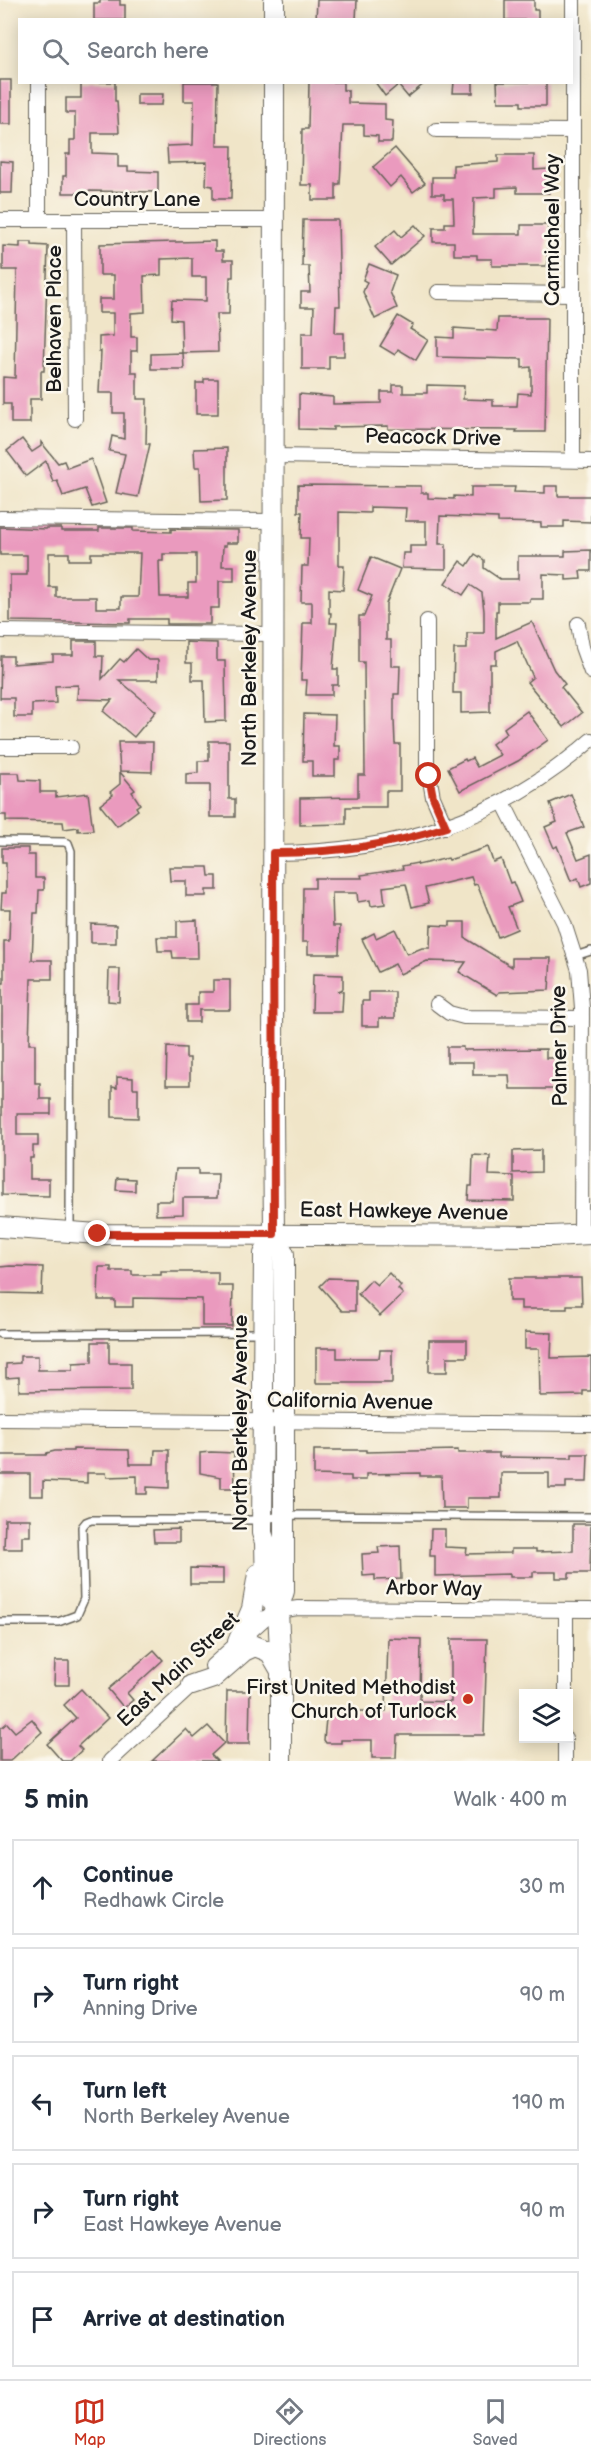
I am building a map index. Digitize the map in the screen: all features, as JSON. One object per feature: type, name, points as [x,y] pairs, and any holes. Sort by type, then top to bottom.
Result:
[{"type":"street","points":[[274,0],[274,18]]},
{"type":"street","name":"Carmichael Way","points":[[573,0],[573,460]]},
{"type":"street","points":[[39,84],[39,220]]},
{"type":"street","name":"North Berkeley Avenue","points":[[274,84],[274,1234],[284,1254],[284,1591],[278,1611],[281,1672],[279,1756]]},
{"type":"street","points":[[436,130],[573,131]]},
{"type":"street","name":"Country Lane","points":[[0,220],[274,220]]},
{"type":"street","name":"Belhaven Place","points":[[74,220],[75,418]]},
{"type":"street","points":[[438,292],[573,294]]},
{"type":"street","name":"Peacock Drive","points":[[274,456],[591,461]]},
{"type":"street","points":[[0,518],[274,521]]},
{"type":"street","points":[[427,621],[428,764],[433,797],[446,827]]},
{"type":"street","points":[[578,624],[582,647],[591,672]]},
{"type":"street","points":[[0,631],[273,634]]},
{"type":"street","points":[[273,853],[327,852],[360,848],[412,838],[446,827],[503,802],[556,768],[591,740]]},
{"type":"street","points":[[0,747],[71,747]]},
{"type":"street","name":"Palmer Drive","points":[[503,802],[561,916],[575,956],[582,992],[586,1125],[586,1234]]},
{"type":"street","points":[[437,1004],[445,1011],[464,1017],[582,1018]]},
{"type":"street","name":"East Hawkeye Avenue","points":[[0,1227],[70,1232],[543,1236],[586,1234]]},
{"type":"street","name":"North Berkeley Avenue","points":[[274,1234],[264,1254],[262,1527],[266,1542],[266,1591],[278,1611]]},
{"type":"street","name":"California Avenue","points":[[0,1419],[591,1424]]},
{"type":"street","points":[[238,1642],[255,1598],[258,1542],[262,1527]]},
{"type":"street","name":"Arbor Way","points":[[278,1611],[298,1608],[591,1610]]},
{"type":"street","points":[[566,1610],[566,1689]]},
{"type":"street","name":"East Main Street","points":[[110,1761],[238,1642],[265,1618],[278,1611]]},
{"type":"street","points":[[192,1685],[213,1678],[244,1651],[255,1646],[264,1648],[273,1654],[281,1672]]},
{"type":"street","points":[[565,1761],[566,1743]]},
{"type":"lane","points":[[0,841],[64,842],[68,843],[72,851],[70,1232]]},
{"type":"lane","points":[[575,956],[591,951]]},
{"type":"lane","points":[[0,1334],[284,1334]]},
{"type":"lane","points":[[0,1622],[58,1622],[77,1616],[84,1599],[82,1527],[88,1520],[262,1527],[284,1515],[591,1517]]},
{"type":"building","points":[[100,0],[120,0],[120,5],[125,5],[125,18],[94,18],[94,3],[100,3]]},
{"type":"building","points":[[317,0],[357,0],[356,18],[316,18]]},
{"type":"building","points":[[505,0],[534,0],[534,10],[538,10],[538,18],[505,18]]},
{"type":"building","points":[[0,80],[11,80],[11,124],[0,124]]},
{"type":"building","points":[[81,84],[115,84],[119,133],[92,133],[92,153],[118,154],[118,167],[128,167],[128,171],[158,172],[158,192],[63,193],[66,154],[70,154],[70,140],[75,140],[75,113],[66,113],[66,98],[81,98]]},
{"type":"building","points":[[184,84],[218,84],[217,146],[232,146],[231,199],[213,199],[213,186],[206,185],[207,162],[168,163],[167,146],[193,145],[194,101],[184,101]]},
{"type":"building","points":[[309,84],[343,84],[343,90],[348,90],[348,103],[385,104],[385,120],[393,121],[392,142],[378,142],[378,136],[364,135],[364,125],[343,125],[340,184],[336,184],[336,200],[312,200],[312,185],[301,185],[302,129],[308,129]]},
{"type":"building","points":[[376,84],[424,84],[408,97],[398,85],[385,96]]},
{"type":"building","points":[[454,84],[473,84],[473,93],[453,93]]},
{"type":"building","points":[[497,84],[546,84],[546,106],[521,106],[521,102],[498,102]]},
{"type":"building","points":[[137,94],[163,94],[162,105],[137,105]]},
{"type":"building","points":[[395,148],[425,183],[413,192],[401,177],[390,187],[373,167]]},
{"type":"building","points":[[498,155],[534,155],[534,170],[549,169],[549,193],[517,193],[517,187],[496,188],[496,197],[474,198],[473,234],[521,234],[521,225],[548,225],[547,266],[492,266],[492,259],[477,259],[477,255],[454,255],[454,242],[433,242],[433,228],[445,228],[445,223],[454,223],[453,199],[444,199],[444,194],[432,194],[432,177],[453,177],[453,165],[498,162]]},
{"type":"building","points":[[0,161],[13,162],[12,193],[0,193]]},
{"type":"building","points":[[303,220],[338,220],[340,306],[336,306],[335,333],[344,333],[344,356],[329,356],[329,369],[302,369],[302,333],[313,333],[314,307],[301,307],[301,292],[310,292],[309,266],[302,266]]},
{"type":"building","points":[[415,225],[425,236],[391,265],[375,247],[395,230],[401,237]]},
{"type":"building","points":[[215,241],[215,251],[223,251],[223,260],[233,260],[229,314],[217,314],[218,352],[182,353],[181,320],[171,319],[172,300],[206,301],[206,277],[192,277],[192,258],[161,259],[161,275],[144,276],[145,312],[131,313],[131,337],[137,337],[137,351],[131,351],[131,372],[137,372],[137,399],[147,399],[146,444],[150,444],[138,497],[116,493],[125,454],[109,451],[112,436],[124,439],[124,413],[113,413],[113,393],[99,393],[101,351],[99,351],[99,337],[113,336],[113,313],[99,313],[99,299],[114,299],[114,275],[100,275],[100,244]]},
{"type":"building","points":[[20,242],[48,246],[44,371],[41,371],[41,399],[30,399],[30,423],[11,423],[11,404],[3,404],[3,377],[15,378],[17,270],[3,270],[3,246],[20,247]]},
{"type":"building","points":[[369,264],[396,275],[390,292],[397,308],[375,319],[363,292],[367,282],[363,280]]},
{"type":"building","points":[[398,316],[413,325],[410,329],[428,340],[416,360],[398,349],[395,355],[380,346]]},
{"type":"building","points":[[498,318],[547,318],[545,432],[388,429],[388,426],[333,427],[333,430],[299,429],[299,394],[333,397],[333,404],[381,403],[381,392],[393,392],[393,385],[403,385],[403,393],[427,393],[427,385],[464,386],[463,399],[493,400],[493,406],[517,406],[518,393],[531,394],[531,367],[522,368],[522,359],[437,357],[437,337],[454,338],[454,328],[497,331]]},
{"type":"building","points":[[183,353],[184,369],[151,369],[151,354]]},
{"type":"building","points":[[204,379],[218,379],[218,414],[196,414],[196,383],[204,383]]},
{"type":"building","points":[[22,439],[32,452],[41,446],[41,442],[58,463],[64,461],[67,468],[91,459],[106,503],[92,507],[85,489],[63,496],[57,480],[53,482],[46,461],[26,476],[7,451]]},
{"type":"building","points":[[227,448],[227,500],[201,501],[200,467],[195,467],[194,449]]},
{"type":"building","points":[[298,485],[421,486],[421,493],[428,493],[428,498],[454,499],[454,496],[471,497],[471,487],[515,487],[514,492],[545,493],[545,486],[558,486],[558,496],[591,496],[591,522],[564,521],[564,527],[541,527],[541,523],[498,522],[498,518],[440,516],[439,544],[446,544],[446,569],[402,568],[403,553],[410,553],[410,546],[426,546],[426,521],[405,521],[406,508],[370,507],[370,513],[339,512],[339,566],[344,566],[343,590],[329,589],[330,623],[337,623],[333,669],[338,669],[338,685],[332,685],[332,695],[306,695],[307,680],[301,680],[303,623],[312,623],[312,602],[301,602],[302,566],[308,566],[309,538],[301,538],[302,512],[298,512]]},
{"type":"building","points":[[0,527],[61,528],[61,531],[99,531],[99,528],[133,528],[133,531],[171,532],[171,529],[238,530],[238,543],[226,543],[226,546],[223,546],[222,566],[234,566],[234,581],[219,581],[219,608],[210,608],[210,624],[167,624],[167,619],[130,619],[130,623],[10,621],[10,575],[27,575],[27,555],[0,555]],"holes":[[[49,553],[69,553],[69,560],[91,560],[91,553],[140,553],[138,597],[121,597],[121,608],[96,608],[96,597],[56,597],[56,587],[49,587]],[[163,554],[196,554],[196,583],[188,583],[188,597],[160,597],[159,561],[163,561]]]},
{"type":"building","points":[[591,550],[591,571],[580,571],[581,579],[566,580],[566,575],[543,574],[543,599],[530,599],[530,602],[498,602],[498,611],[496,611],[496,638],[532,622],[554,670],[565,684],[561,687],[582,713],[564,727],[527,682],[533,677],[517,641],[496,651],[496,664],[490,664],[490,712],[461,713],[461,693],[453,693],[454,649],[467,649],[467,633],[484,633],[484,611],[482,593],[470,585],[463,595],[445,583],[460,561],[467,566],[475,554],[484,560],[484,568],[500,579],[518,579],[518,556],[565,556],[565,551]]},
{"type":"building","points":[[371,557],[400,569],[386,604],[386,640],[391,640],[391,666],[400,666],[399,694],[394,694],[394,720],[395,744],[400,744],[400,791],[386,791],[386,807],[346,807],[346,824],[300,825],[300,798],[358,797],[358,775],[365,775],[364,662],[359,662],[359,616],[364,616],[372,596],[358,590]]},
{"type":"building","points":[[73,641],[96,641],[96,656],[103,656],[102,679],[120,659],[124,662],[136,649],[148,660],[158,660],[158,680],[119,680],[156,711],[134,737],[103,711],[112,700],[77,699],[78,685],[55,686],[56,703],[32,704],[32,717],[14,717],[14,698],[0,698],[1,656],[13,656],[13,664],[53,661],[53,655],[73,655]]},
{"type":"building","points":[[186,642],[217,643],[217,661],[225,661],[226,721],[205,722],[204,680],[192,680],[192,663],[186,663]]},
{"type":"building","points":[[527,711],[548,740],[518,761],[460,791],[448,768],[472,758],[477,767],[500,755],[492,744],[507,733],[504,728]]},
{"type":"building","points":[[304,714],[335,715],[334,746],[340,746],[340,760],[335,760],[335,776],[312,776],[312,761],[303,761]]},
{"type":"building","points":[[209,741],[229,741],[229,799],[235,799],[235,817],[210,817],[210,785],[186,785],[186,774],[198,773],[198,761],[209,761]]},
{"type":"building","points":[[118,742],[153,742],[152,772],[120,771]]},
{"type":"building","points":[[120,772],[135,790],[132,792],[140,804],[136,807],[138,810],[117,826],[100,805],[113,795],[110,792],[120,784]]},
{"type":"building","points":[[0,773],[19,773],[20,780],[40,781],[40,792],[56,792],[56,797],[88,793],[93,830],[78,831],[78,827],[64,829],[63,822],[6,821],[6,815],[0,815]]},
{"type":"building","points":[[571,794],[584,827],[567,833],[578,859],[591,854],[591,883],[581,887],[578,878],[571,881],[557,846],[554,848],[545,827],[557,822],[550,803]]},
{"type":"building","points":[[488,847],[493,862],[501,859],[510,883],[513,882],[521,902],[508,907],[517,929],[498,937],[477,884],[474,885],[471,877],[425,888],[429,903],[412,907],[406,884],[383,887],[385,904],[371,906],[370,900],[358,902],[357,893],[332,893],[333,926],[340,926],[339,954],[308,954],[308,942],[302,942],[303,888],[315,888],[315,878],[362,878],[361,875],[403,869],[402,866],[448,858],[449,860]]},
{"type":"building","points":[[2,848],[28,848],[28,855],[35,855],[35,878],[44,878],[44,890],[39,890],[38,913],[34,913],[32,960],[52,960],[52,979],[31,979],[29,1044],[35,1044],[35,1083],[40,1083],[40,1099],[51,1099],[51,1114],[17,1114],[17,1135],[38,1135],[38,1146],[33,1146],[33,1158],[30,1158],[30,1179],[49,1179],[49,1196],[2,1195],[2,983],[4,983],[4,941],[9,941],[10,909],[1,909],[2,893],[6,893],[6,863],[2,863]]},
{"type":"building","points":[[169,867],[208,867],[209,876],[217,876],[217,890],[206,890],[206,896],[186,896],[186,881],[170,881]]},
{"type":"building","points":[[197,920],[198,958],[173,958],[172,951],[158,951],[157,937],[177,937],[177,921]]},
{"type":"building","points":[[450,922],[465,922],[465,938],[512,967],[512,958],[551,958],[549,990],[499,992],[497,995],[459,972],[466,962],[427,961],[400,974],[395,964],[378,972],[362,939],[374,933],[376,938],[395,929],[407,954],[422,948],[430,948],[431,925],[450,926]]},
{"type":"building","points":[[91,924],[116,925],[116,943],[91,943]]},
{"type":"building","points":[[109,969],[120,969],[119,1002],[108,1001]]},
{"type":"building","points":[[313,974],[343,975],[343,989],[337,991],[343,992],[342,1012],[312,1012]]},
{"type":"building","points":[[213,980],[230,980],[230,1010],[199,1010],[199,1022],[186,1022],[186,1005],[198,1005],[198,992],[213,992]]},
{"type":"building","points":[[369,992],[395,992],[395,1018],[379,1018],[379,1026],[362,1026],[362,1001],[369,1001]]},
{"type":"building","points":[[167,1047],[186,1048],[186,1058],[190,1058],[190,1085],[166,1085]]},
{"type":"building","points":[[447,1047],[463,1047],[463,1050],[546,1049],[546,1058],[559,1058],[556,1089],[510,1089],[509,1075],[473,1075],[473,1062],[447,1062]]},
{"type":"building","points":[[117,1077],[133,1078],[133,1088],[138,1088],[138,1118],[112,1117],[112,1087],[117,1088]]},
{"type":"building","points":[[541,1150],[541,1172],[513,1173],[513,1151]]},
{"type":"building","points":[[473,1155],[490,1156],[489,1175],[514,1176],[514,1201],[468,1200],[469,1186],[472,1186]]},
{"type":"building","points":[[176,1169],[198,1169],[198,1174],[218,1174],[217,1198],[183,1198],[183,1214],[156,1215],[156,1201],[172,1201]]},
{"type":"building","points":[[117,1178],[135,1179],[135,1191],[116,1190]]},
{"type":"building","points":[[0,1267],[43,1267],[42,1294],[0,1293]]},
{"type":"building","points":[[99,1267],[111,1267],[111,1271],[132,1271],[132,1275],[161,1275],[161,1272],[218,1272],[218,1286],[233,1286],[232,1326],[202,1326],[202,1299],[133,1298],[133,1307],[115,1307],[115,1300],[98,1300]]},
{"type":"building","points":[[389,1273],[401,1286],[398,1289],[403,1294],[380,1316],[358,1294],[371,1280],[377,1285]]},
{"type":"building","points":[[328,1278],[355,1279],[355,1311],[342,1311],[320,1286]]},
{"type":"building","points":[[509,1278],[581,1278],[582,1305],[567,1305],[567,1309],[521,1309],[521,1301],[509,1301]]},
{"type":"building","points":[[525,1332],[552,1333],[551,1358],[591,1357],[591,1391],[583,1391],[583,1395],[540,1396],[539,1349],[525,1349]]},
{"type":"building","points":[[429,1340],[467,1340],[467,1357],[447,1357],[447,1372],[429,1372]]},
{"type":"building","points":[[92,1342],[109,1342],[109,1363],[131,1363],[131,1390],[19,1391],[19,1377],[6,1378],[6,1364],[20,1363],[20,1356],[38,1356],[38,1370],[73,1370],[73,1363],[92,1362]]},
{"type":"building","points":[[316,1348],[337,1348],[337,1358],[379,1358],[380,1350],[392,1350],[392,1383],[316,1383]]},
{"type":"building","points":[[73,1449],[129,1450],[130,1464],[154,1464],[155,1450],[169,1450],[169,1488],[147,1487],[147,1494],[137,1494],[137,1476],[107,1477],[106,1473],[87,1473],[87,1483],[43,1481],[43,1496],[30,1496],[30,1474],[0,1474],[0,1455],[46,1455],[55,1451],[73,1451]]},
{"type":"building","points":[[314,1450],[366,1450],[366,1452],[458,1450],[458,1453],[499,1453],[499,1457],[572,1458],[572,1454],[588,1454],[587,1482],[566,1482],[566,1488],[549,1488],[549,1473],[501,1473],[501,1498],[467,1498],[467,1508],[442,1508],[441,1476],[420,1476],[420,1473],[366,1474],[366,1480],[351,1480],[351,1476],[314,1475]]},
{"type":"building","points":[[200,1453],[234,1453],[235,1488],[221,1488],[221,1477],[200,1473]]},
{"type":"building","points":[[5,1519],[30,1519],[30,1536],[22,1536],[22,1549],[4,1549]]},
{"type":"building","points":[[573,1524],[591,1524],[590,1573],[569,1573],[569,1578],[556,1578],[556,1572],[533,1572],[533,1577],[510,1577],[510,1574],[435,1576],[435,1556],[430,1556],[431,1529],[445,1529],[445,1547],[467,1548],[466,1554],[511,1553],[511,1549],[536,1549],[536,1552],[573,1551]]},
{"type":"building","points":[[179,1529],[179,1542],[154,1542],[153,1530]]},
{"type":"building","points":[[400,1546],[401,1579],[375,1580],[375,1575],[363,1576],[362,1554],[379,1553],[378,1547]]},
{"type":"building","points":[[190,1568],[223,1569],[223,1584],[190,1584]]},
{"type":"building","name":"First United Methodist Church of Turlock","points":[[388,1638],[421,1639],[420,1701],[451,1702],[451,1639],[487,1639],[484,1735],[397,1735],[396,1758],[372,1758],[372,1740],[341,1740],[341,1743],[326,1743],[324,1740],[327,1708],[341,1708],[341,1711],[386,1711]]},
{"type":"building","points":[[154,1650],[163,1660],[127,1693],[133,1700],[124,1708],[108,1689]]},
{"type":"building","points":[[55,1661],[69,1661],[69,1685],[54,1685]]},
{"type":"building","points":[[81,1689],[108,1718],[78,1746],[82,1750],[70,1761],[62,1761],[47,1744],[76,1718],[64,1705]]},
{"type":"building","points":[[227,1691],[250,1691],[249,1744],[226,1744]]},
{"type":"building","points":[[32,1719],[42,1732],[10,1761],[0,1761],[0,1729],[7,1723],[15,1732]]},
{"type":"building","points":[[208,1726],[224,1743],[211,1755],[217,1761],[152,1761],[186,1729],[194,1738]]},
{"type":"place","name":"First United Methodist Church of Turlock","points":[[468,1699]]},
{"type":"route","points":[[98,1234],[274,1234],[273,853],[327,852],[360,848],[412,838],[446,827],[433,797],[429,776]]}]
